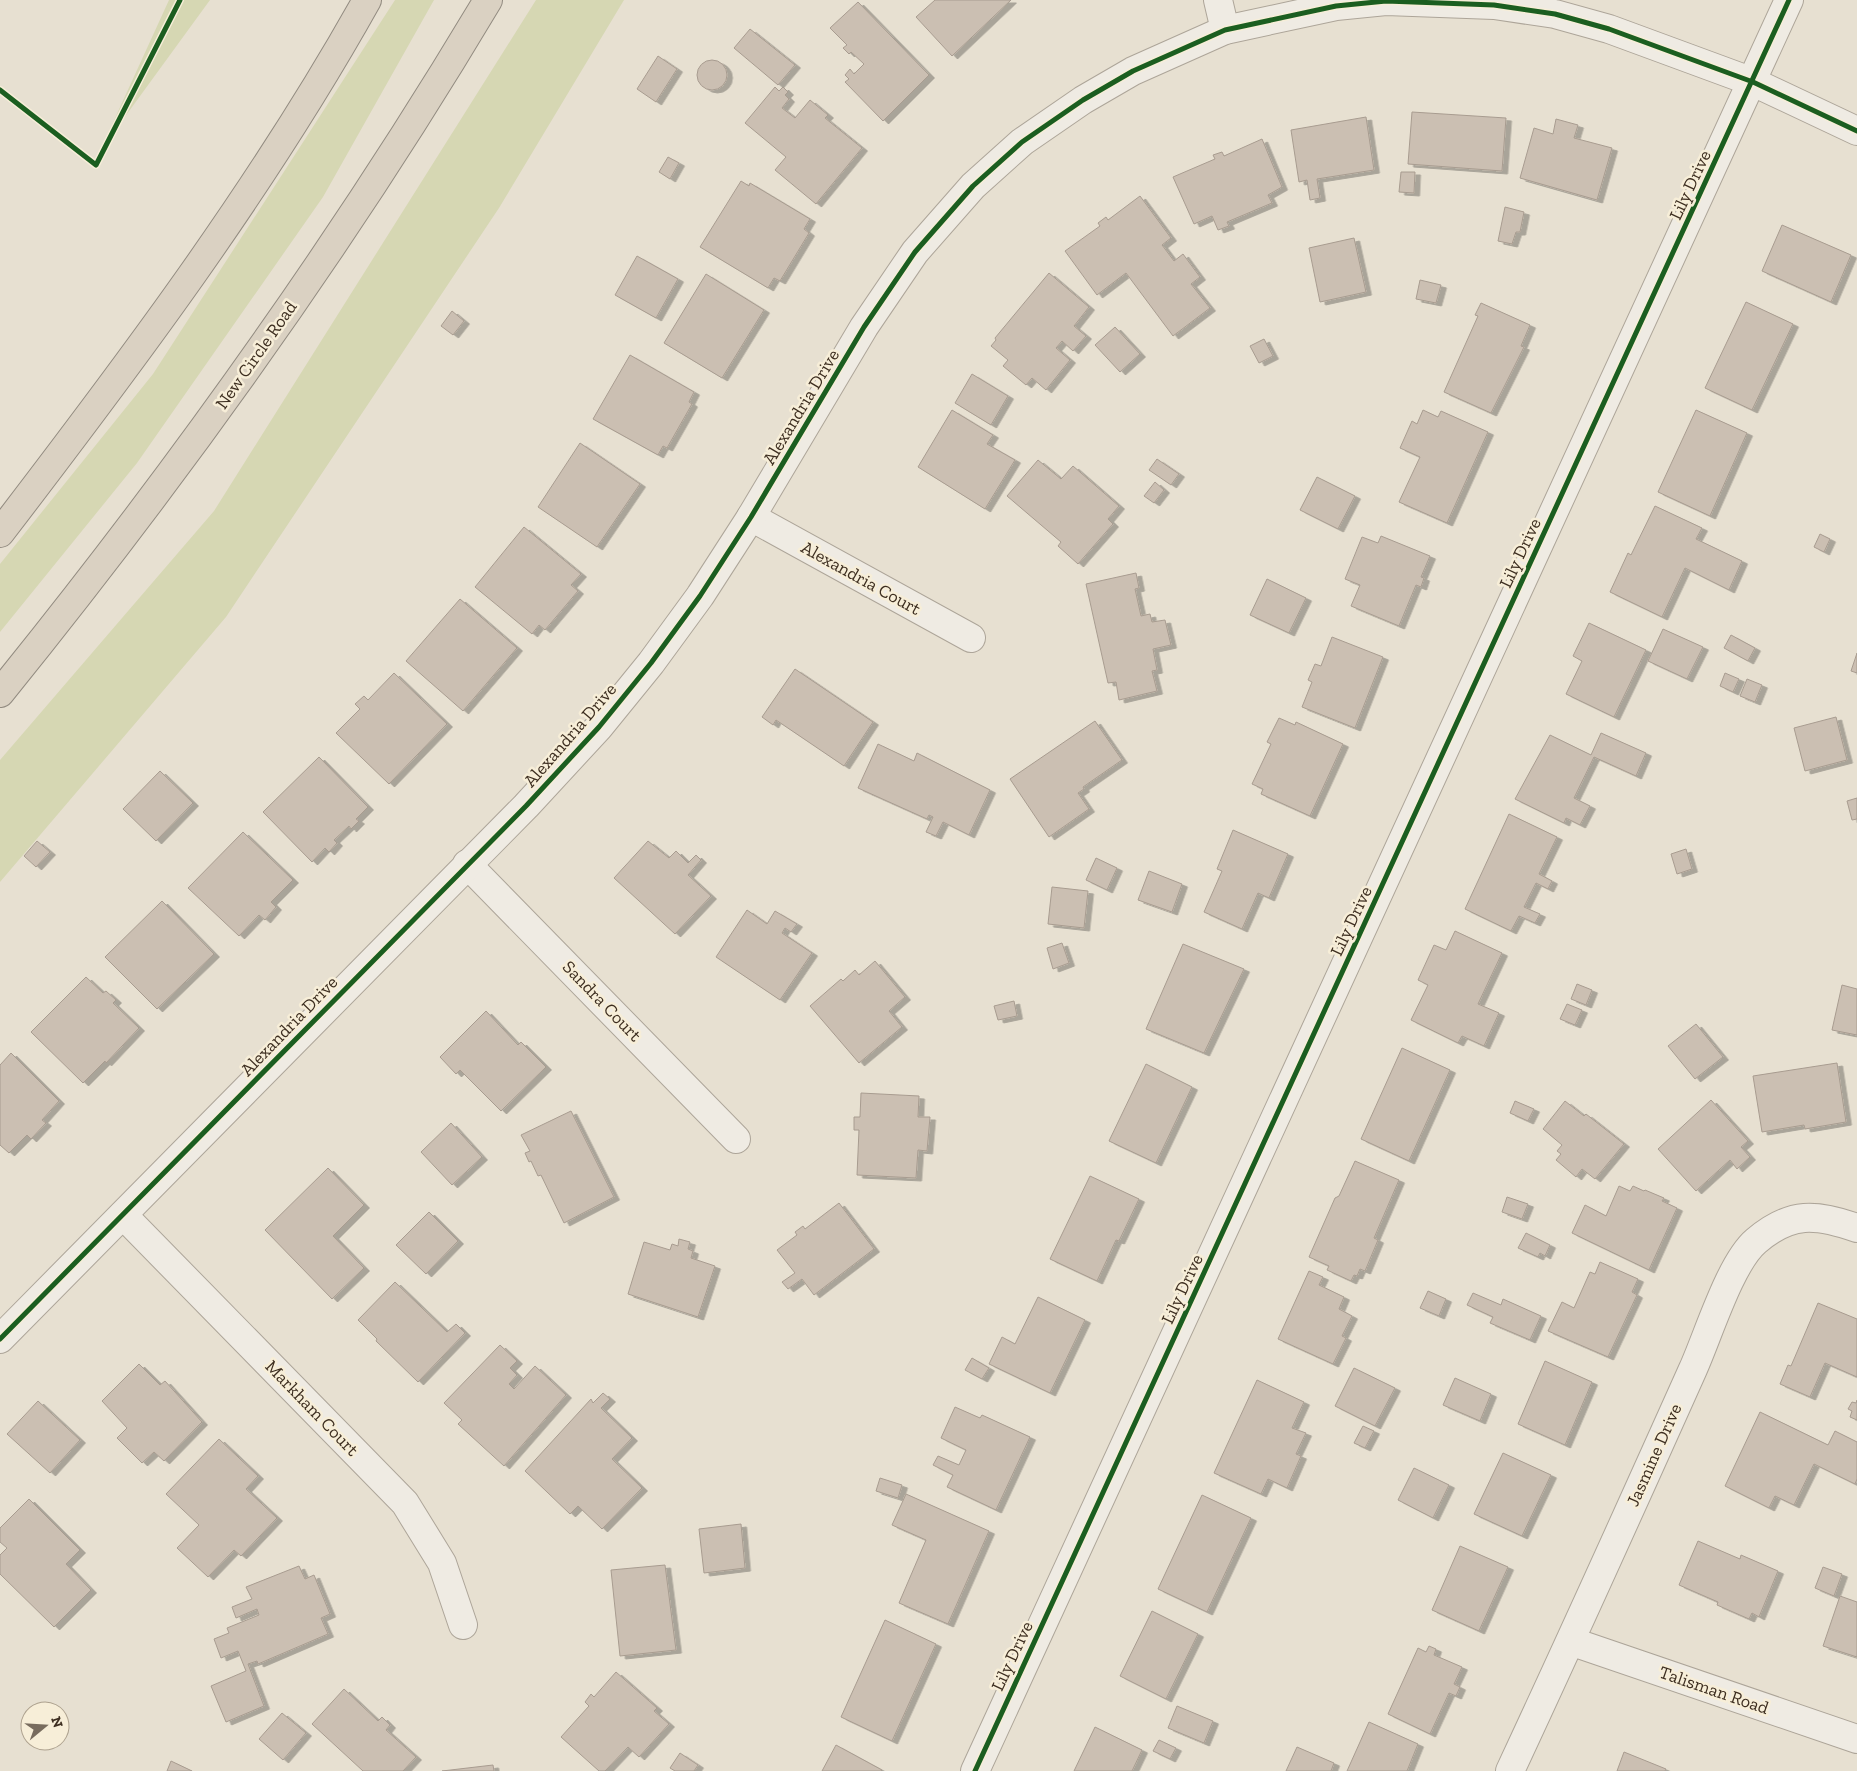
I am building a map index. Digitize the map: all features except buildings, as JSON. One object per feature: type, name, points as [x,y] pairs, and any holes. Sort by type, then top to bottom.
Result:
[{"type":"highway","points":[[0,533],[77,434],[199,265],[335,57],[367,0]]},
{"type":"highway","name":"New Circle Road","points":[[0,693],[93,578],[234,389],[347,225],[488,0]]},
{"type":"street","points":[[1218,0],[1225,30]]},
{"type":"street","name":"Lily Drive","points":[[975,1771],[1789,0]]},
{"type":"street","name":"Alexandria Drive","points":[[0,1339],[533,798],[599,726],[645,670],[700,596],[751,517],[864,327],[914,252],[973,186],[1022,142],[1083,100],[1132,71],[1225,30],[1336,6],[1378,2],[1438,1],[1494,5],[1555,14],[1609,29],[1752,82],[1857,131]]},
{"type":"street","name":"Alexandria Court","points":[[751,517],[971,638]]},
{"type":"street","name":"Sandra Court","points":[[467,864],[736,1139]]},
{"type":"street","name":"Markham Court","points":[[123,1215],[405,1503],[442,1564],[462,1625]]},
{"type":"street","name":"Jasmine Drive","points":[[1510,1771],[1696,1364],[1732,1276],[1754,1242],[1777,1224],[1803,1217],[1828,1218],[1857,1228]]},
{"type":"street","name":"Talisman Road","points":[[1570,1641],[1857,1739]]},
{"type":"green space","points":[[169,0],[210,0],[100,151]]},
{"type":"green space","points":[[395,0],[434,0],[323,197],[137,463],[0,632],[0,564],[153,374]]},
{"type":"green space","points":[[536,0],[624,0],[499,208],[226,617],[0,882],[0,760],[214,511]]},
{"type":"cycle path","points":[[0,90],[96,165],[180,0]]},
{"type":"cycle path","points":[[975,1771],[1789,0]]},
{"type":"cycle path","points":[[0,1339],[526,806],[599,727],[651,663],[700,596],[751,517],[864,327],[915,252],[973,186],[1022,142],[1083,100],[1133,71],[1225,30],[1336,6],[1386,1],[1494,5],[1555,14],[1609,29],[1753,82],[1857,131]]}]
